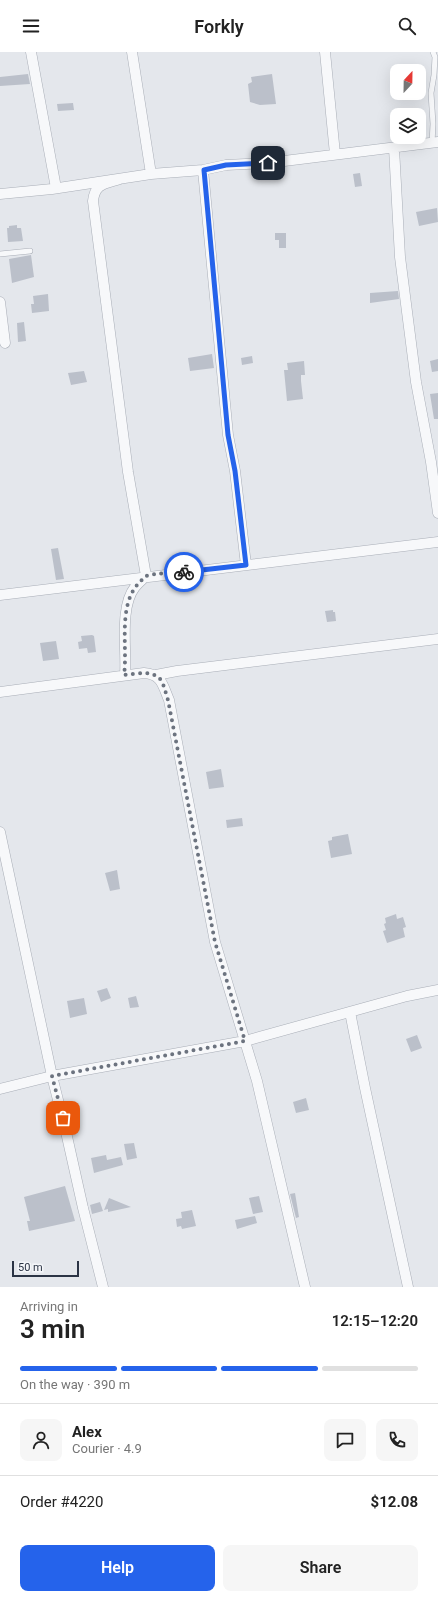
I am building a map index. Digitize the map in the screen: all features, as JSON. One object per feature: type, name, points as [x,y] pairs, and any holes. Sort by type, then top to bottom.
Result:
[{"type":"street","points":[[31,52],[56,188]]},
{"type":"street","points":[[132,52],[151,174]]},
{"type":"street","points":[[325,52],[335,154]]},
{"type":"street","points":[[0,194],[56,188],[151,174],[204,170],[226,165],[268,163],[435,143]]},
{"type":"street","points":[[394,148],[400,257],[416,382],[431,462],[438,513]]},
{"type":"street","points":[[204,170],[228,435],[235,471],[246,565]]},
{"type":"street","points":[[120,179],[98,186],[94,191],[93,200],[128,472],[146,576]]},
{"type":"street","points":[[0,302],[5,344]]},
{"type":"street","points":[[0,595],[146,576],[438,542]]},
{"type":"street","points":[[124,675],[126,663],[125,632],[127,609],[134,588],[146,576]]},
{"type":"street","points":[[0,692],[124,675],[144,673],[156,675],[177,671],[438,638]]},
{"type":"street","points":[[156,675],[163,683],[168,700],[215,942],[245,1041],[268,1129],[305,1287]]},
{"type":"street","points":[[0,832],[52,1076],[103,1287]]},
{"type":"street","points":[[0,1089],[52,1076],[245,1041],[350,1012],[438,990]]},
{"type":"street","points":[[350,1012],[364,1088],[408,1287]]},
{"type":"lane","points":[[433,52],[434,75],[431,93],[435,143]]},
{"type":"lane","points":[[0,254],[30,251]]},
{"type":"building","points":[[28,74],[30,84],[0,86],[0,77]]},
{"type":"building","points":[[272,74],[276,104],[260,105],[250,102],[248,84],[252,82],[251,77]]},
{"type":"building","points":[[73,103],[74,110],[58,111],[57,104]]},
{"type":"building","points":[[360,173],[362,186],[355,187],[353,174]]},
{"type":"building","points":[[437,208],[438,222],[419,226],[416,212]]},
{"type":"building","points":[[17,225],[17,228],[21,228],[23,241],[8,242],[7,228],[9,228],[9,226]]},
{"type":"building","points":[[275,233],[286,233],[286,248],[279,248],[279,240],[275,240]]},
{"type":"building","points":[[31,255],[34,277],[12,283],[9,259]]},
{"type":"building","points":[[398,291],[399,299],[370,303],[370,293]]},
{"type":"building","points":[[48,294],[49,311],[32,313],[31,304],[34,304],[33,296]]},
{"type":"building","points":[[24,322],[26,341],[18,342],[17,323]]},
{"type":"building","points":[[212,354],[214,368],[190,371],[188,358]]},
{"type":"building","points":[[252,356],[253,363],[242,365],[241,358]]},
{"type":"building","points":[[438,359],[438,371],[432,372],[430,361]]},
{"type":"building","points":[[304,361],[305,375],[301,375],[303,399],[287,401],[284,370],[288,370],[287,363]]},
{"type":"building","points":[[84,371],[87,382],[71,385],[68,373]]},
{"type":"building","points":[[438,393],[438,419],[434,419],[430,394]]},
{"type":"building","points":[[58,548],[64,579],[56,580],[51,549]]},
{"type":"building","points":[[333,610],[333,612],[335,612],[336,621],[327,622],[325,611]]},
{"type":"building","points":[[81,636],[94,636],[96,652],[88,653],[87,648],[79,649],[78,642],[82,641]]},
{"type":"building","points":[[56,641],[59,659],[43,661],[40,643]]},
{"type":"building","points":[[221,769],[224,787],[209,789],[206,772]]},
{"type":"building","points":[[242,818],[243,826],[227,828],[226,820]]},
{"type":"building","points":[[348,834],[352,854],[331,858],[328,841],[332,840],[332,837]]},
{"type":"building","points":[[117,870],[120,889],[110,891],[105,873]]},
{"type":"building","points":[[396,914],[397,919],[403,917],[406,927],[403,928],[405,937],[387,943],[383,931],[386,930],[384,924],[386,923],[385,918]]},
{"type":"building","points":[[107,988],[111,998],[101,1002],[97,991]]},
{"type":"building","points":[[136,996],[139,1007],[130,1008],[128,998]]},
{"type":"building","points":[[84,998],[87,1014],[70,1018],[67,1001]]},
{"type":"building","points":[[417,1035],[422,1048],[411,1052],[406,1039]]},
{"type":"building","points":[[306,1098],[309,1110],[296,1113],[293,1102]]},
{"type":"building","points":[[134,1143],[137,1158],[127,1160],[124,1144]]},
{"type":"building","points":[[106,1155],[107,1160],[121,1157],[123,1165],[94,1173],[91,1158]]},
{"type":"building","points":[[65,1186],[75,1221],[29,1231],[27,1221],[30,1221],[24,1197]]},
{"type":"building","points":[[295,1193],[299,1217],[296,1218],[290,1194]]},
{"type":"building","points":[[259,1196],[263,1212],[253,1214],[249,1198]]},
{"type":"building","points":[[109,1198],[131,1207],[108,1212],[108,1209],[104,1210]]},
{"type":"building","points":[[100,1202],[103,1211],[92,1214],[90,1205]]},
{"type":"building","points":[[192,1210],[196,1226],[182,1229],[181,1226],[177,1227],[176,1219],[182,1218],[181,1212]]},
{"type":"building","points":[[255,1216],[257,1223],[237,1229],[235,1220]]},
{"type":"way so far","points":[[63,1118],[52,1076],[245,1041],[215,942],[168,700],[163,683],[156,675],[144,673],[124,675],[126,663],[125,632],[127,609],[134,588],[146,576],[184,572]]},
{"type":"route","points":[[184,572],[246,565],[235,471],[228,435],[204,170],[226,165],[268,163]]}]
